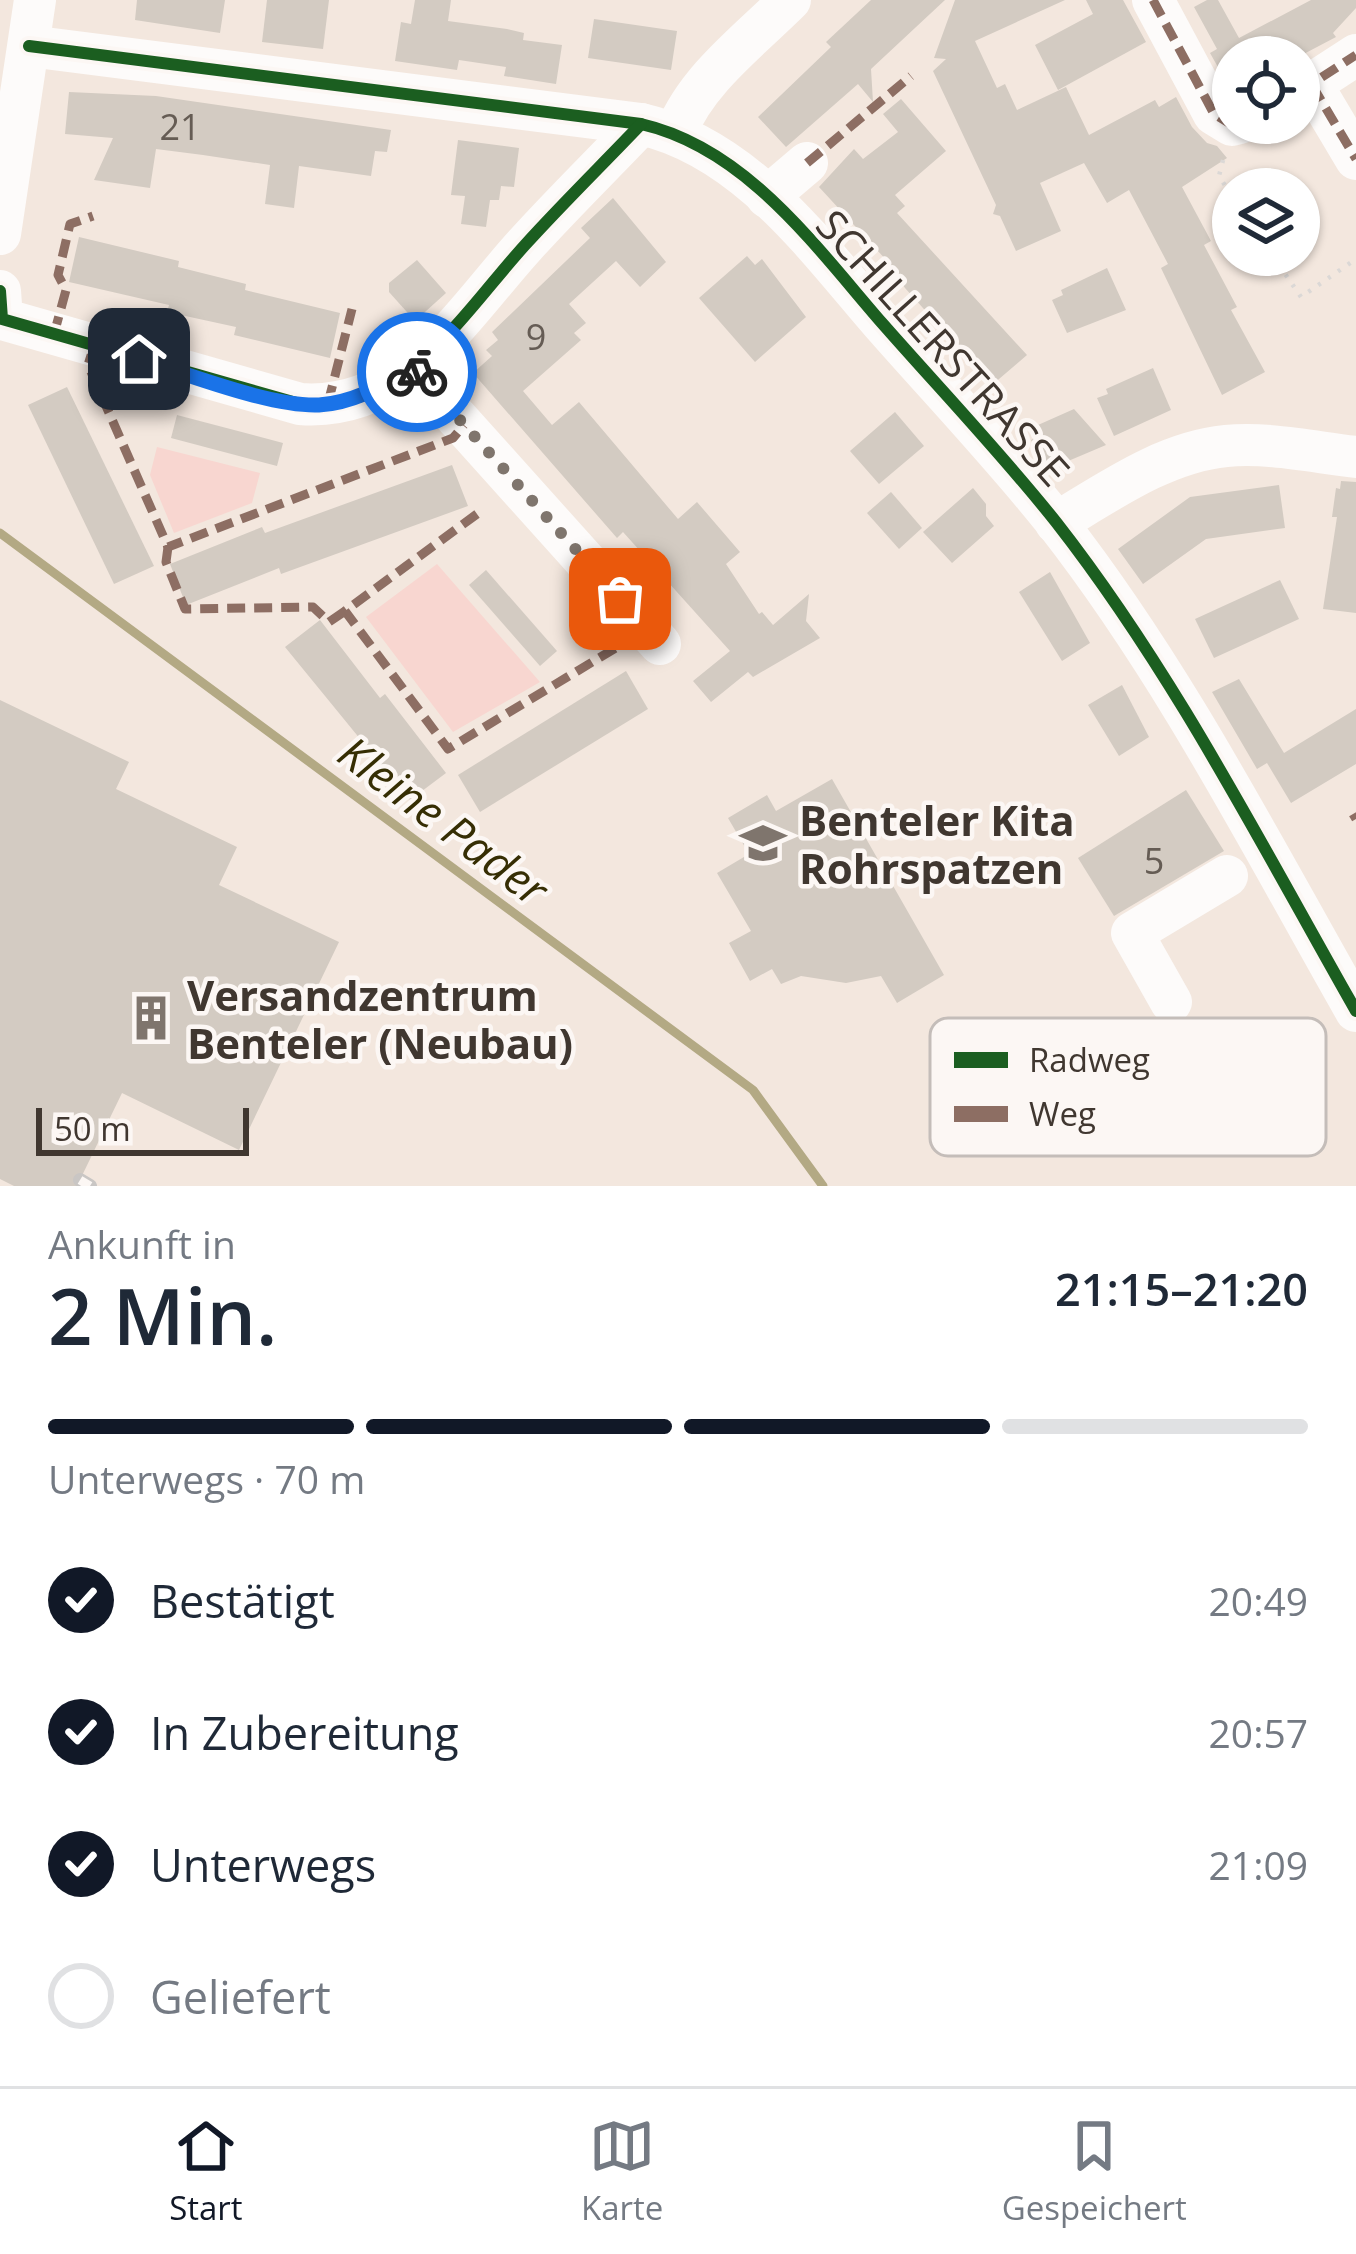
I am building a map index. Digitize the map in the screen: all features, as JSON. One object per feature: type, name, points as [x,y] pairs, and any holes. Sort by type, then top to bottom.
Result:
[{"type":"street","points":[[1,223],[35,0]]},
{"type":"street","points":[[1,305],[300,404],[351,398],[413,369],[659,128],[685,109],[790,0]]},
{"type":"street","points":[[1153,0],[1212,110]]},
{"type":"street","name":"SCHILLERSTRASSE","points":[[29,46],[659,128],[735,166],[1056,523],[1191,719],[1356,1011]]},
{"type":"street","points":[[1320,79],[1356,56]]},
{"type":"street","points":[[1320,109],[1356,159]]},
{"type":"street","points":[[767,197],[807,163]]},
{"type":"street","points":[[413,369],[660,644]]},
{"type":"street","points":[[1056,523],[1135,477],[1195,451],[1261,446],[1356,457]]},
{"type":"street","points":[[1171,1002],[1132,933],[1227,876]]},
{"type":"path","points":[[1286,276],[1301,297],[1356,259]]},
{"type":"shaded area","points":[[157,447],[260,473],[252,503],[174,533],[150,475]]},
{"type":"shaded area","points":[[437,564],[540,682],[453,732],[366,617]]},
{"type":"building","points":[[137,0],[225,0],[220,33],[135,20]]},
{"type":"building","points":[[267,0],[329,0],[323,49],[262,42]]},
{"type":"building","points":[[415,0],[451,0],[448,21],[507,29],[524,33],[523,40],[562,45],[556,84],[504,76],[506,67],[459,60],[457,70],[395,61],[401,22],[411,24]]},
{"type":"building","points":[[871,0],[945,0],[871,69],[873,102],[858,84],[786,147],[758,117],[831,47],[826,42]]},
{"type":"building","points":[[955,0],[1065,0],[975,41],[997,88],[1005,84],[1017,110],[1066,87],[1089,135],[1155,100],[1159,107],[1176,97],[1192,127],[1227,158],[1182,187],[1211,241],[1204,245],[1212,260],[1212,276],[1220,276],[1237,307],[1231,310],[1265,372],[1222,395],[1161,268],[1168,264],[1129,190],[1107,203],[1084,163],[1040,183],[1061,231],[1016,251],[1000,216],[993,214],[996,205],[933,71],[946,59],[934,58]]},
{"type":"building","points":[[1086,0],[1123,0],[1146,42],[1058,90],[1035,45],[1093,14]]},
{"type":"building","points":[[1218,0],[1238,36],[1212,36],[1212,40],[1194,7]]},
{"type":"building","points":[[1311,0],[1356,0],[1356,8],[1333,33],[1336,37],[1320,45],[1320,36],[1243,36]]},
{"type":"building","points":[[594,19],[677,31],[671,70],[588,58]]},
{"type":"building","points":[[69,92],[156,96],[391,130],[387,152],[375,151],[371,176],[299,166],[294,208],[265,204],[270,165],[203,155],[156,149],[150,188],[94,180],[113,138],[65,134]]},
{"type":"building","points":[[901,99],[946,151],[895,195],[905,206],[897,213],[1027,355],[992,385],[819,187],[854,149],[863,159],[898,132],[883,114]]},
{"type":"building","points":[[458,140],[519,148],[514,187],[501,186],[499,200],[490,200],[486,227],[461,224],[465,196],[451,195]]},
{"type":"building","points":[[613,198],[666,262],[640,287],[616,261],[569,304],[586,323],[574,333],[581,340],[523,391],[552,425],[579,402],[678,519],[697,502],[740,552],[726,564],[759,614],[773,625],[809,594],[806,621],[820,638],[753,677],[748,672],[711,702],[693,681],[730,651],[623,532],[617,538],[473,373],[492,356],[486,350],[498,340],[492,332],[590,238],[581,228]]},
{"type":"building","points":[[79,237],[179,261],[178,267],[246,284],[245,290],[340,313],[330,358],[234,335],[236,327],[167,312],[169,305],[69,282]]},
{"type":"building","points":[[747,256],[755,265],[762,259],[806,317],[755,362],[699,298]]},
{"type":"building","points":[[417,260],[446,293],[415,321],[389,292],[389,283]]},
{"type":"building","points":[[1107,268],[1126,310],[1067,333],[1052,300],[1063,295],[1061,290]]},
{"type":"building","points":[[1153,368],[1171,410],[1114,436],[1097,398],[1108,394],[1106,389]]},
{"type":"building","points":[[67,387],[154,566],[114,584],[28,405]]},
{"type":"building","points":[[1074,409],[1106,445],[1047,470],[1031,440],[1042,435],[1038,425]]},
{"type":"building","points":[[895,412],[924,446],[879,484],[850,451]]},
{"type":"building","points":[[177,415],[283,443],[277,466],[171,438]]},
{"type":"building","points":[[452,465],[468,506],[281,574],[279,568],[186,605],[170,564],[262,527],[265,533]]},
{"type":"building","points":[[1341,481],[1356,482],[1356,613],[1323,609],[1337,517],[1332,517],[1336,488],[1340,489]]},
{"type":"building","points":[[1279,485],[1285,528],[1206,539],[1143,584],[1118,549],[1190,497]]},
{"type":"building","points":[[973,488],[986,504],[986,516],[994,526],[952,563],[923,532]]},
{"type":"building","points":[[891,492],[922,528],[899,549],[867,513]]},
{"type":"building","points":[[486,570],[557,651],[540,666],[469,585]]},
{"type":"building","points":[[1050,572],[1090,643],[1062,661],[1019,592]]},
{"type":"building","points":[[1280,580],[1299,619],[1214,658],[1195,619]]},
{"type":"building","points":[[320,620],[446,773],[410,800],[285,647]]},
{"type":"building","points":[[626,671],[648,709],[480,812],[458,775]]},
{"type":"building","points":[[1239,679],[1284,753],[1356,709],[1356,764],[1291,803],[1267,763],[1257,769],[1212,692]]},
{"type":"building","points":[[1122,685],[1149,737],[1119,756],[1088,705]]},
{"type":"building","name":"Versandzentrum Benteler (Neubau)","points":[[0,700],[129,762],[116,789],[237,847],[219,885],[339,942],[239,1150],[122,1093],[77,1186],[14,1186],[0,1179]]},
{"type":"building","points":[[832,779],[944,975],[897,1003],[881,976],[846,983],[801,976],[781,984],[772,969],[750,981],[729,943],[751,931],[717,873],[749,854],[728,818],[767,795],[776,811]]},
{"type":"building","points":[[1186,790],[1224,851],[1114,916],[1078,858]]},
{"type":"waterway","name":"Kleine Pader","points":[[0,533],[753,1090],[823,1186]]},
{"type":"railway","points":[[80,1180],[90,1186]]},
{"type":"marked path","points":[[1153,0],[1212,110]]},
{"type":"marked path","points":[[1320,78],[1356,55]]},
{"type":"marked path","points":[[807,163],[911,76]]},
{"type":"marked path","points":[[1320,98],[1356,159]]},
{"type":"marked path","points":[[54,334],[66,290],[58,275],[70,224],[93,216]]},
{"type":"marked path","points":[[328,403],[352,309]]},
{"type":"marked path","points":[[94,346],[88,365],[168,547],[453,438],[464,425]]},
{"type":"marked path","points":[[477,514],[345,611],[448,749],[647,629]]},
{"type":"marked path","points":[[168,547],[166,562],[185,609],[313,607],[329,622],[345,611]]},
{"type":"marked path","points":[[1353,814],[1356,819]]},
{"type":"cycle path","points":[[29,46],[641,124],[679,136],[746,177],[804,233],[993,447],[1099,580],[1215,761],[1356,1011]]},
{"type":"cycle path","points":[[0,291],[2,319],[300,404],[338,402],[371,392],[429,353],[641,124]]},
{"type":"way so far","points":[[417,372],[620,599]]},
{"type":"place","name":"Benteler Kita Rohrspatzen","points":[[763,843]]},
{"type":"place","name":"Versandzentrum Benteler (Neubau)","points":[[151,1018]]},
{"type":"route","points":[[139,359],[229,387],[317,405],[368,392],[413,369],[417,372]]}]
